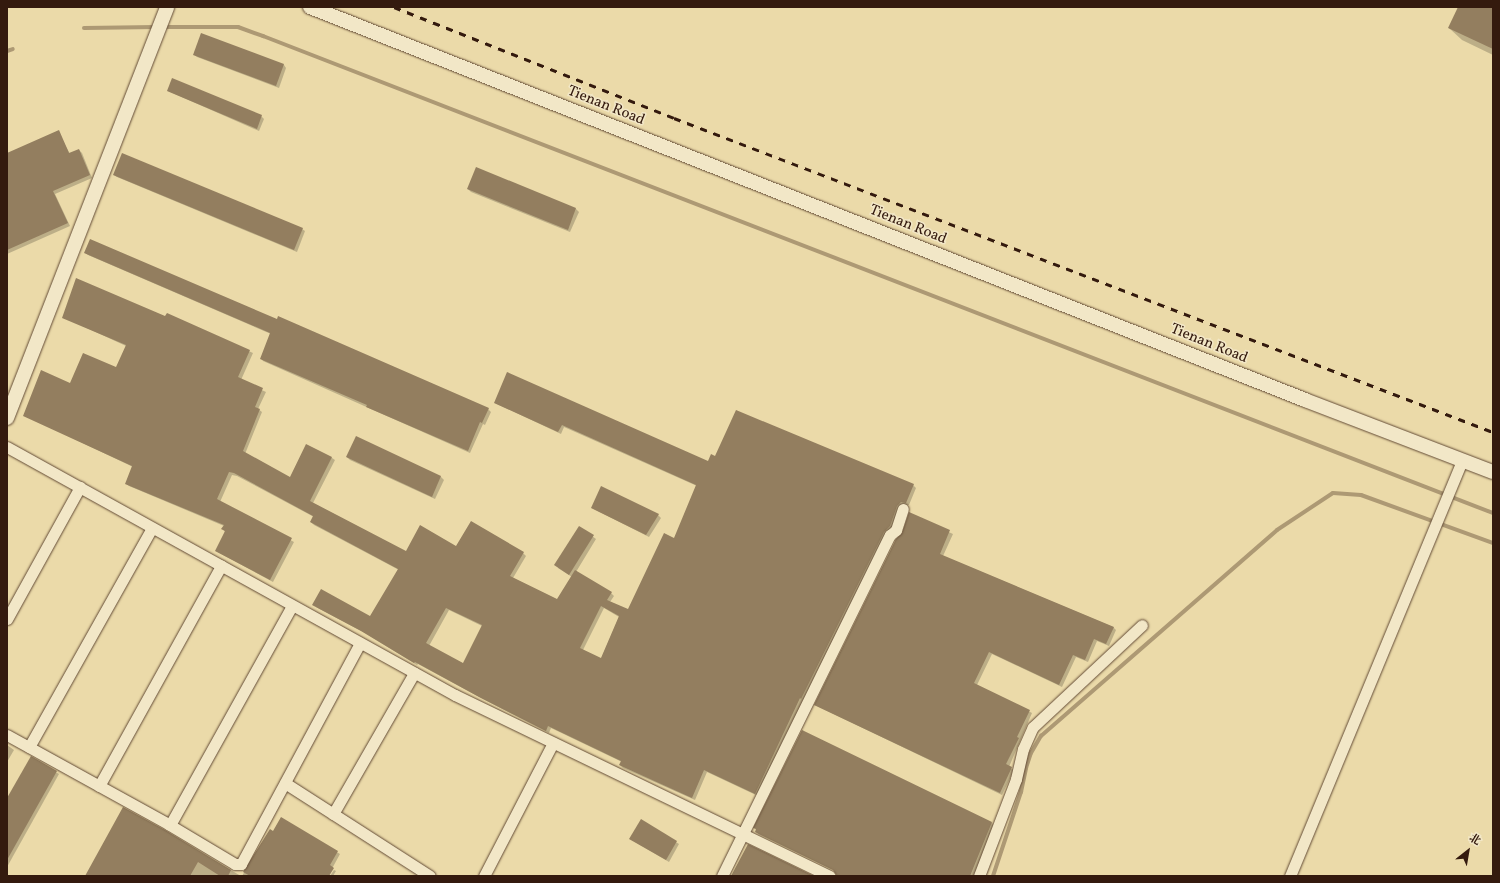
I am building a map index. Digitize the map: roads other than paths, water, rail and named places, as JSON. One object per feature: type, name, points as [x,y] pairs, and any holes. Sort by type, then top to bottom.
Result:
[{"type":"street","name":"Tienan Road","points":[[310,7],[1299,398],[1493,472]]},
{"type":"street","points":[[7,418],[165,12]]},
{"type":"street","points":[[7,447],[414,674],[553,743],[830,876]]},
{"type":"street","points":[[1290,876],[1462,460]]},
{"type":"street","points":[[7,619],[80,487]]},
{"type":"street","points":[[722,876],[890,535],[896,530],[903,509]]},
{"type":"street","points":[[29,747],[152,528]]},
{"type":"street","points":[[99,786],[221,566]]},
{"type":"street","points":[[170,825],[292,606]]},
{"type":"street","points":[[979,876],[1016,779],[1023,749],[1033,727],[1142,625]]},
{"type":"street","points":[[7,735],[170,825],[235,864],[241,864],[360,643]]},
{"type":"street","points":[[333,814],[414,674]]},
{"type":"street","points":[[484,876],[553,743]]},
{"type":"street","points":[[285,783],[430,876]]},
{"type":"waterway","points":[[84,28],[156,27]]},
{"type":"waterway","points":[[163,27],[238,27],[263,36],[1493,513]]},
{"type":"waterway","points":[[7,51],[13,49]]},
{"type":"waterway","points":[[993,876],[1021,792],[1031,753],[1041,736],[1277,530],[1333,493],[1361,495],[1493,543]]},
{"type":"railway","points":[[394,7],[674,118],[1493,432]]}]
